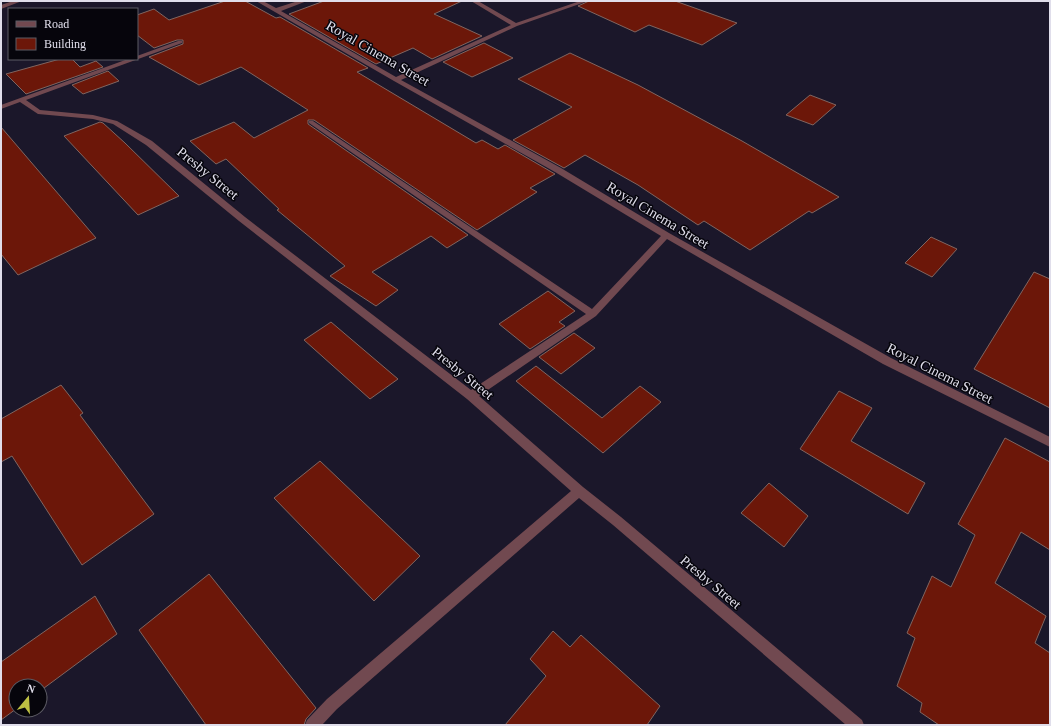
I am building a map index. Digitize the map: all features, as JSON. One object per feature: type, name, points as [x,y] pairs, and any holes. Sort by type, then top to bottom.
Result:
[{"type":"street","points":[[1,7],[19,1]]},
{"type":"street","name":"Royal Cinema Street","points":[[259,1],[396,80],[558,170],[666,235],[887,362],[1050,442]]},
{"type":"street","points":[[277,10],[304,1]]},
{"type":"street","points":[[474,1],[515,25]]},
{"type":"street","points":[[396,80],[515,25],[585,1]]},
{"type":"street","points":[[138,57],[180,42]]},
{"type":"street","points":[[1,107],[131,60]]},
{"type":"street","name":"Presby Street","points":[[21,100],[38,112],[86,116],[115,122],[149,143],[242,219],[471,396],[579,492],[618,521],[857,725]]},
{"type":"street","points":[[311,122],[593,314]]},
{"type":"street","points":[[471,396],[593,314],[666,235]]},
{"type":"street","points":[[312,725],[332,704],[579,492]]},
{"type":"building","points":[[225,1],[245,1],[276,18],[280,17],[368,68],[357,72],[476,143],[482,140],[498,149],[505,145],[555,174],[530,188],[537,192],[477,230],[314,120],[308,120],[308,124],[468,235],[447,248],[431,236],[372,272],[398,290],[376,306],[330,276],[345,266],[277,210],[279,209],[226,159],[216,164],[190,141],[234,122],[254,138],[308,110],[241,67],[199,85],[149,57],[183,44],[183,40],[177,40],[154,48],[138,36],[138,15],[154,9],[169,20]]},
{"type":"building","points":[[324,1],[462,1],[434,14],[482,36],[432,59],[413,48],[376,64],[289,14]]},
{"type":"building","points":[[589,1],[675,1],[737,23],[702,45],[649,25],[635,32],[578,6]]},
{"type":"building","points":[[484,43],[513,58],[472,77],[443,62]]},
{"type":"building","points":[[570,53],[638,85],[742,141],[839,197],[812,213],[809,211],[750,250],[704,221],[698,225],[638,185],[585,155],[564,168],[513,140],[572,107],[518,79]]},
{"type":"building","points":[[56,60],[73,60],[80,67],[96,61],[103,67],[26,94],[6,74]]},
{"type":"building","points":[[108,71],[119,81],[83,94],[72,85]]},
{"type":"building","points":[[810,95],[836,105],[813,125],[786,115]]},
{"type":"building","points":[[100,122],[125,143],[179,196],[138,215],[64,136]]},
{"type":"building","points":[[1,127],[96,238],[18,275],[1,254]]},
{"type":"building","points":[[931,237],[957,249],[932,277],[905,263]]},
{"type":"building","points":[[1034,272],[1050,279],[1050,408],[974,369]]},
{"type":"building","points":[[548,291],[575,311],[559,322],[565,326],[530,349],[499,324]]},
{"type":"building","points":[[331,322],[398,379],[370,399],[304,340]]},
{"type":"building","points":[[574,333],[595,348],[561,374],[539,357]]},
{"type":"building","points":[[536,366],[602,418],[640,386],[661,402],[603,453],[516,381]]},
{"type":"building","points":[[61,385],[83,413],[80,415],[154,514],[82,565],[12,456],[1,462],[1,419]]},
{"type":"building","points":[[839,391],[872,408],[851,441],[925,483],[908,514],[800,449]]},
{"type":"building","points":[[1005,438],[1050,462],[1050,550],[1021,532],[995,583],[1046,616],[1035,643],[1050,653],[1050,725],[939,725],[920,712],[922,703],[897,686],[915,638],[907,633],[932,576],[951,587],[975,535],[958,524]]},
{"type":"building","points":[[320,461],[420,556],[374,601],[274,498]]},
{"type":"building","points":[[769,483],[808,516],[784,547],[741,513]]},
{"type":"building","points":[[209,574],[316,708],[306,719],[304,725],[206,725],[139,630]]},
{"type":"building","points":[[95,596],[117,634],[48,685],[48,678],[8,678],[8,715],[1,720],[1,662]]},
{"type":"building","points":[[553,631],[570,647],[581,635],[660,706],[647,725],[505,725],[546,676],[530,659]]}]
